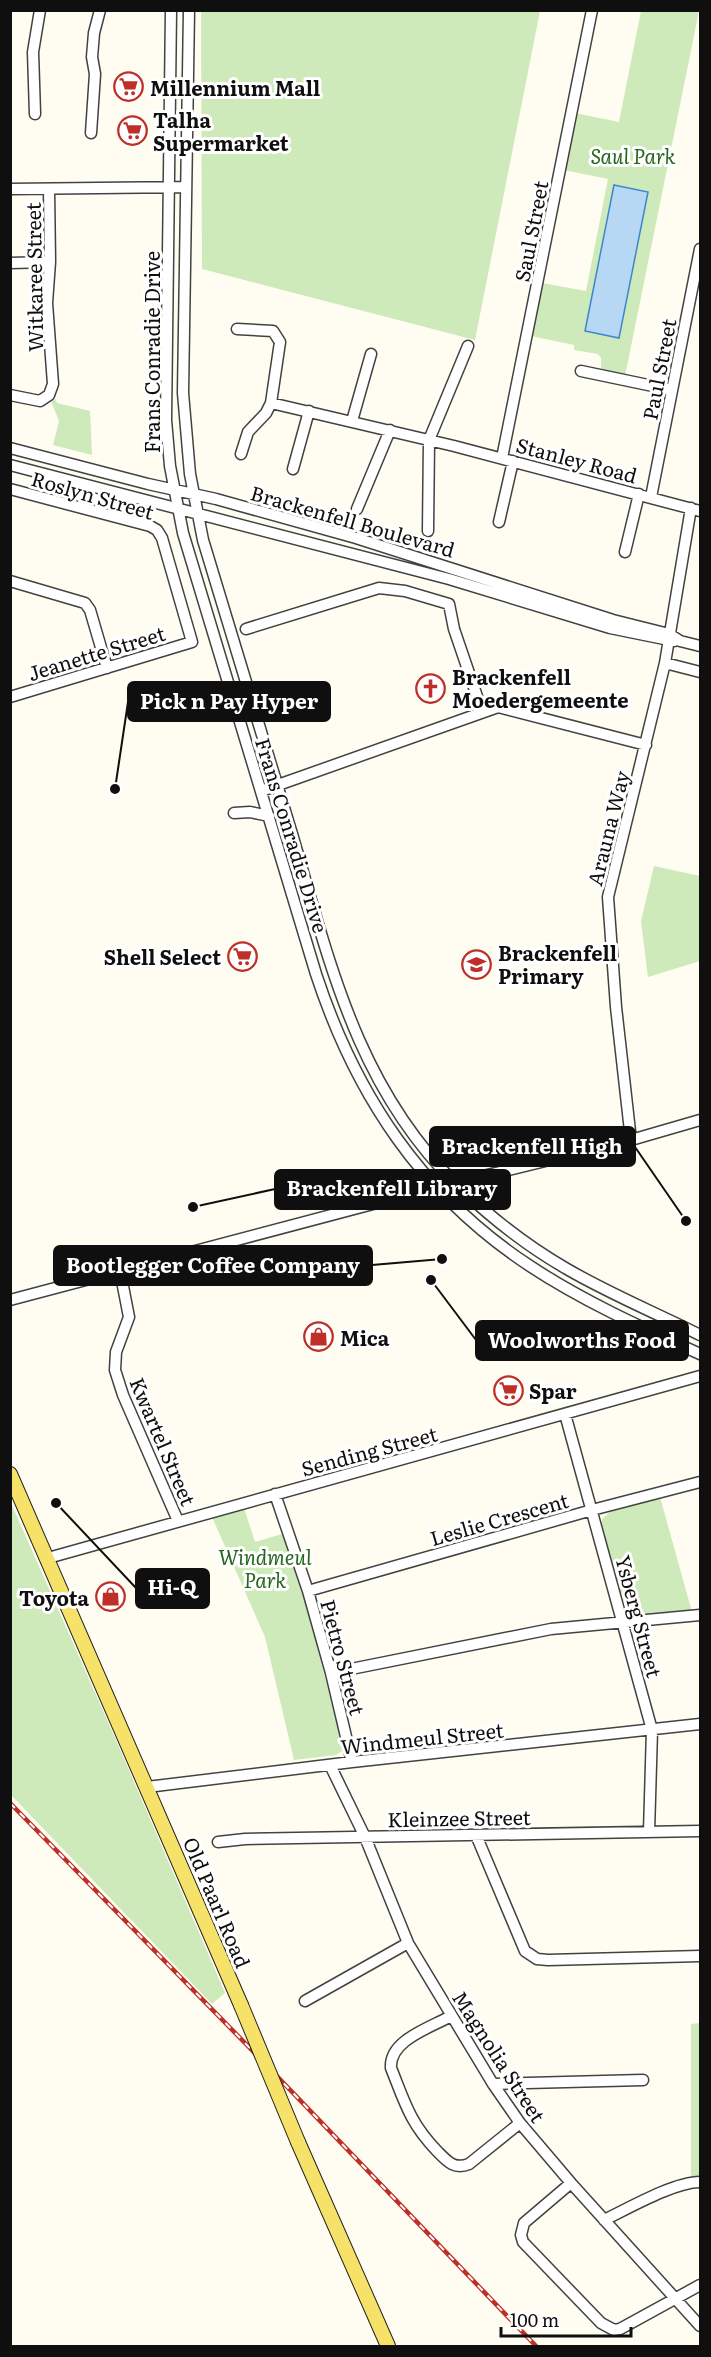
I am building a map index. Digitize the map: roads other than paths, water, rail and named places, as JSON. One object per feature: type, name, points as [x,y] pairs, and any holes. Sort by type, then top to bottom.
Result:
[{"type":"main road","name":"Old Paarl Road","points":[[10,1474],[388,2346]]},
{"type":"street","points":[[35,114],[33,52],[40,10]]},
{"type":"street","points":[[91,133],[95,74],[92,57],[94,33],[100,10]]},
{"type":"street","name":"Frans Conradie Drive","points":[[171,10],[166,420],[170,466],[183,533],[316,974],[339,1040],[369,1098],[388,1128],[438,1188],[474,1221],[529,1265],[590,1300],[700,1354]]},
{"type":"street","name":"Frans Conradie Drive","points":[[189,10],[183,393],[187,450],[194,495],[203,540],[326,953],[351,1024],[369,1063],[394,1106],[415,1135],[456,1184],[497,1221],[544,1255],[617,1295],[700,1335]]},
{"type":"street","name":"Saul Street","points":[[499,522],[507,460],[592,10]]},
{"type":"street","points":[[10,189],[186,187]]},
{"type":"street","name":"Witkaree Street","points":[[10,395],[40,401],[49,395],[53,388],[47,303],[50,262],[49,189]]},
{"type":"street","name":"Paul Street","points":[[651,497],[700,249]]},
{"type":"street","points":[[10,263],[50,262]]},
{"type":"street","points":[[237,329],[273,332],[278,337],[280,352],[272,403],[248,432],[241,454]]},
{"type":"street","points":[[428,531],[429,440],[468,346]]},
{"type":"street","points":[[352,421],[371,354]]},
{"type":"street","points":[[581,371],[672,390]]},
{"type":"street","name":"Stanley Road","points":[[272,403],[454,446],[696,510],[669,638]]},
{"type":"street","points":[[293,469],[309,411]]},
{"type":"street","points":[[357,509],[390,430]]},
{"type":"street","name":"Brackenfell Boulevard","points":[[10,448],[356,538],[700,646]]},
{"type":"street","name":"Brackenfell Boulevard","points":[[10,465],[404,567],[610,628],[669,638]]},
{"type":"street","name":"Roslyn Street","points":[[10,489],[150,526],[157,530],[162,538],[192,642]]},
{"type":"street","points":[[625,552],[639,494]]},
{"type":"street","points":[[10,581],[85,603],[90,610],[107,668]]},
{"type":"street","points":[[246,629],[379,588],[405,591],[449,604],[454,629],[482,711]]},
{"type":"street","name":"Arauna Way","points":[[631,1140],[616,1007],[608,903],[669,638]]},
{"type":"street","name":"Jeanette Street","points":[[10,697],[192,642]]},
{"type":"street","points":[[665,663],[700,672]]},
{"type":"street","points":[[261,791],[482,711],[498,708],[646,745]]},
{"type":"street","points":[[234,813],[250,812],[268,816]]},
{"type":"street","points":[[10,1300],[631,1140],[700,1120]]},
{"type":"street","name":"Kwartel Street","points":[[120,1271],[129,1317],[116,1352],[115,1370],[123,1395],[178,1521]]},
{"type":"street","name":"Sending Street","points":[[48,1558],[700,1376]]},
{"type":"street","name":"Ysberg Street","points":[[565,1414],[652,1730],[649,1832]]},
{"type":"street","name":"Leslie Crescent","points":[[308,1591],[592,1510],[700,1482]]},
{"type":"street","name":"Pietro Street","points":[[275,1494],[308,1591],[331,1673],[352,1762]]},
{"type":"street","points":[[331,1673],[541,1630],[700,1615]]},
{"type":"street","name":"Windmeul Street","points":[[147,1787],[700,1724]]},
{"type":"street","name":"Magnolia Street","points":[[330,1765],[365,1837],[408,1943],[493,2084],[520,2123],[571,2183],[700,2326]]},
{"type":"street","name":"Kleinzee Street","points":[[218,1842],[245,1839],[700,1831]]},
{"type":"street","points":[[476,1835],[525,1951],[531,1957],[548,1960],[700,1956]]},
{"type":"street","points":[[305,2001],[408,1943]]},
{"type":"street","points":[[451,2016],[404,2042],[394,2050],[390,2060],[391,2068],[415,2127],[447,2161],[461,2167],[469,2164],[520,2123]]},
{"type":"street","points":[[493,2084],[643,2080]]},
{"type":"street","points":[[604,2220],[654,2196],[691,2182],[700,2182]]},
{"type":"street","points":[[571,2183],[524,2223],[521,2235],[523,2242],[608,2328],[620,2329],[700,2285]]},
{"type":"water","points":[[614,185],[648,192],[619,338],[585,331]]},
{"type":"railway","points":[[10,1803],[245,2043],[536,2346]]},
{"type":"place","name":"Millennium Mall","points":[[129,87]]},
{"type":"place","name":"Talha Supermarket","points":[[132,131]]},
{"type":"place","name":"Brackenfell Moedergemeente","points":[[431,688]]},
{"type":"place","name":"Pick n Pay Hyper","points":[[115,789]]},
{"type":"place","name":"Shell Select","points":[[242,956]]},
{"type":"place","name":"Brackenfell Primary","points":[[477,964]]},
{"type":"place","name":"Brackenfell Library","points":[[193,1207]]},
{"type":"place","name":"Brackenfell High","points":[[686,1221]]},
{"type":"place","name":"Bootlegger Coffee Company","points":[[442,1259]]},
{"type":"place","name":"Woolworths Food","points":[[431,1280]]},
{"type":"place","name":"Mica","points":[[319,1337]]},
{"type":"place","name":"Spar","points":[[508,1390]]},
{"type":"place","name":"Hi-Q","points":[[56,1503]]},
{"type":"place","name":"Toyota","points":[[110,1597]]},
{"type":"park label","name":"Saul Park","points":[[633,155]]},
{"type":"park label","name":"Windmeul Park","points":[[265,1568]]}]
